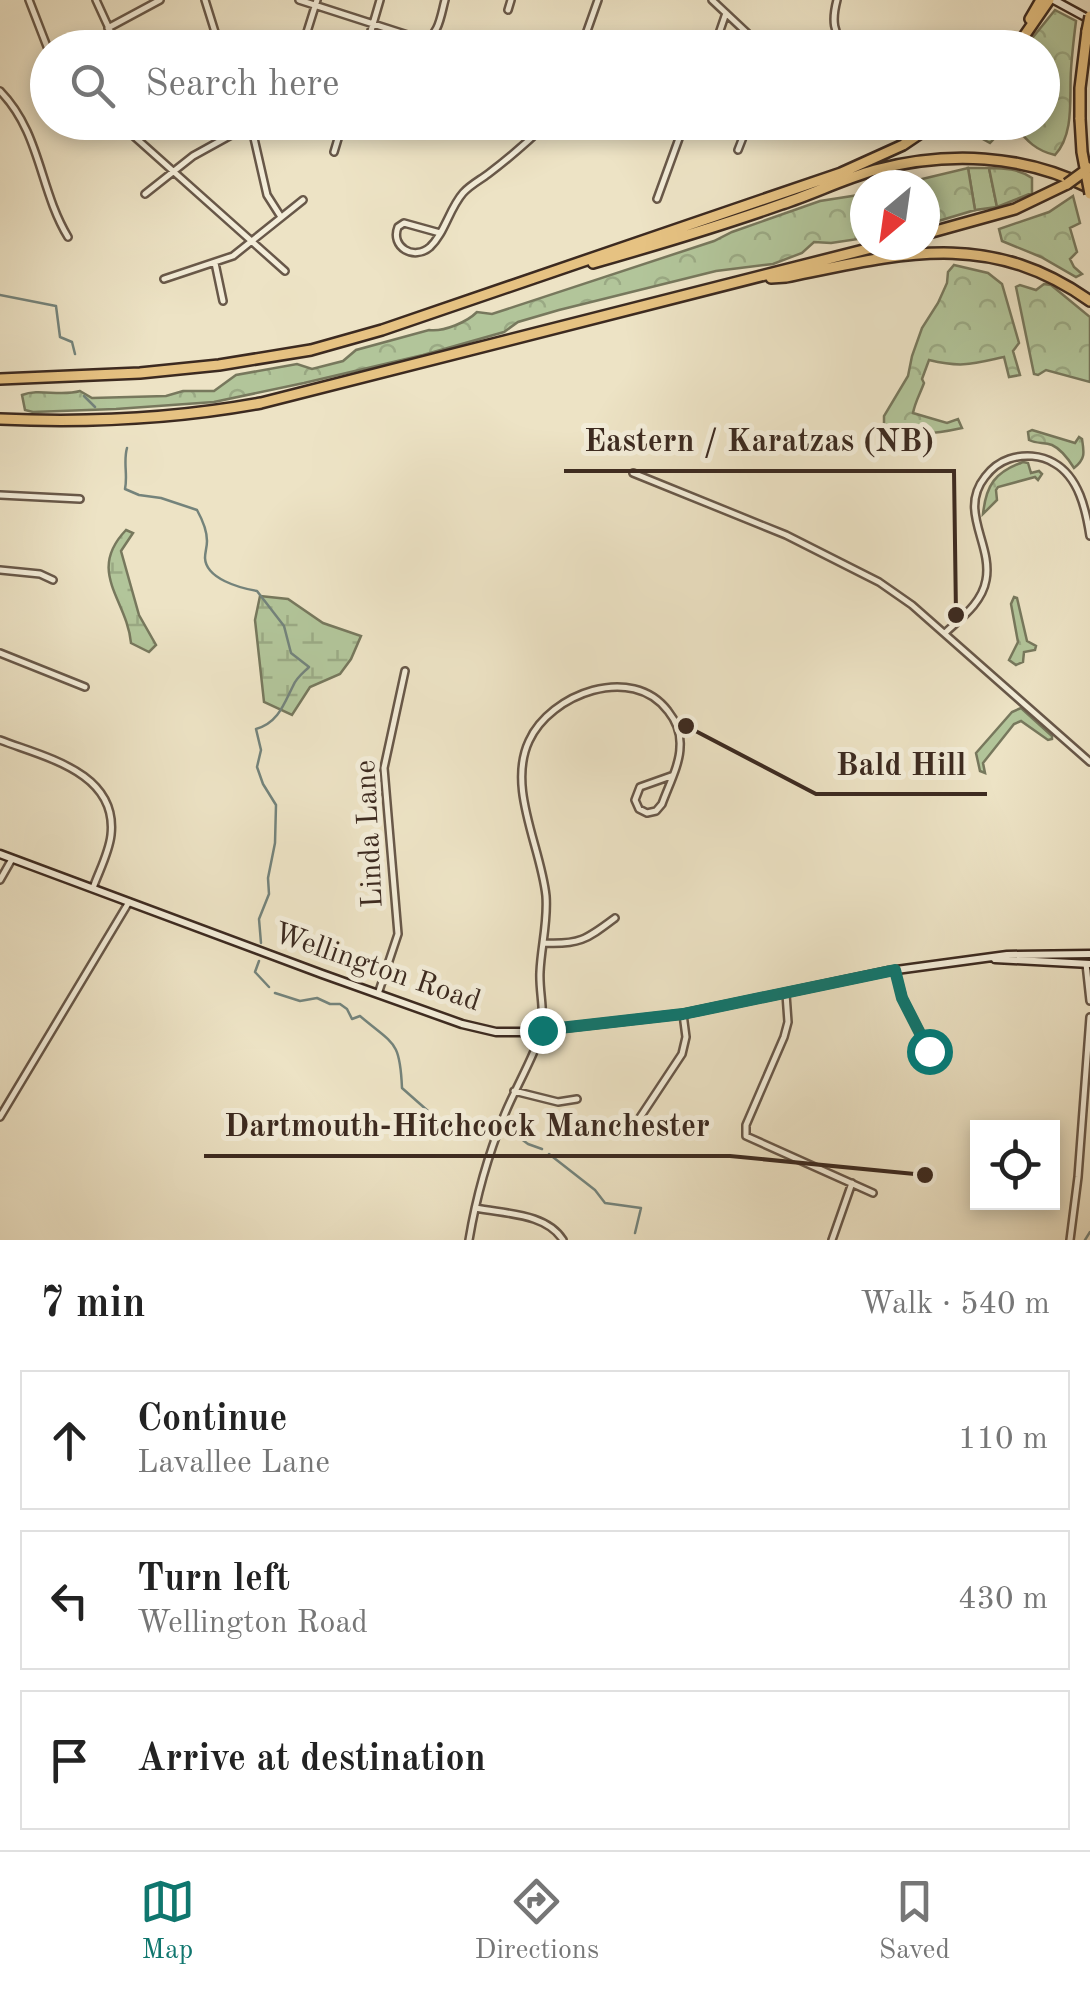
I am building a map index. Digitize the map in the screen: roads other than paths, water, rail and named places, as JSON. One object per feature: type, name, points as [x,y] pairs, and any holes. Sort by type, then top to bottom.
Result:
[{"type":"highway","points":[[1024,30],[1034,10],[1048,1]]},
{"type":"highway","points":[[1028,30],[1048,1]]},
{"type":"highway","points":[[1090,18],[1080,88],[1082,152],[1090,191]]},
{"type":"highway","points":[[0,380],[186,370],[311,350],[382,330],[841,173],[910,140]]},
{"type":"highway","points":[[522,283],[626,254],[875,170],[916,163],[990,158],[1066,176],[1090,191]]},
{"type":"highway","points":[[940,230],[1015,209],[1067,184],[1090,168]]},
{"type":"highway","points":[[750,279],[786,277],[917,252],[956,252],[1022,265],[1090,300]]},
{"type":"highway","points":[[0,419],[130,419],[261,404],[850,253]]},
{"type":"main road","points":[[1048,1],[1090,18]]},
{"type":"main road","name":"Wellington Road","points":[[0,854],[480,1029],[516,1032],[683,1014],[895,970],[988,958],[1088,959]]},
{"type":"street","points":[[29,0],[41,30]]},
{"type":"street","points":[[96,0],[108,28],[160,0]]},
{"type":"street","points":[[205,0],[215,30]]},
{"type":"street","points":[[299,0],[392,30]]},
{"type":"street","points":[[371,30],[380,0]]},
{"type":"street","points":[[435,30],[446,0]]},
{"type":"street","points":[[508,10],[511,0]]},
{"type":"street","points":[[588,30],[598,0]]},
{"type":"street","points":[[712,0],[743,30]]},
{"type":"street","points":[[835,30],[837,0]]},
{"type":"street","points":[[308,30],[317,3]]},
{"type":"street","points":[[720,30],[726,14]]},
{"type":"street","points":[[0,91],[16,108],[30,135]]},
{"type":"street","points":[[32,140],[58,219],[68,237]]},
{"type":"street","points":[[138,140],[286,271]]},
{"type":"street","points":[[145,194],[220,140]]},
{"type":"street","points":[[254,140],[267,195],[281,217]]},
{"type":"street","points":[[334,152],[338,140]]},
{"type":"street","points":[[440,232],[404,223],[398,226],[395,238],[403,249],[422,252],[432,244],[440,232],[466,189],[529,140]]},
{"type":"street","points":[[657,199],[679,140]]},
{"type":"street","points":[[738,150],[742,140]]},
{"type":"street","points":[[164,279],[233,256],[303,200]]},
{"type":"street","points":[[214,263],[222,301]]},
{"type":"street","points":[[944,633],[984,590],[987,564],[974,506],[981,482],[1000,463],[1030,456],[1056,464],[1077,489],[1090,536]]},
{"type":"street","points":[[633,473],[738,514],[853,567],[897,594],[1090,762]]},
{"type":"street","points":[[0,496],[80,498]]},
{"type":"street","points":[[0,570],[40,574],[53,580]]},
{"type":"street","points":[[0,653],[85,687]]},
{"type":"street","name":"Linda Lane","points":[[378,994],[398,934],[384,768],[405,671]]},
{"type":"street","points":[[469,1240],[494,1142],[542,1030],[540,977],[545,887],[520,772],[523,756],[536,728],[553,712],[584,693],[619,688],[645,694],[667,709],[676,725],[680,750],[660,808],[652,812],[639,808],[635,800],[637,790],[671,776]]},
{"type":"street","points":[[0,740],[84,775],[102,795],[111,833],[93,888]]},
{"type":"street","points":[[0,880],[12,859]]},
{"type":"street","points":[[0,1117],[129,902]]},
{"type":"street","points":[[543,943],[582,940],[616,918]]},
{"type":"street","points":[[1089,944],[1090,1002]]},
{"type":"street","points":[[895,970],[902,998],[928,1048],[930,1064]]},
{"type":"street","points":[[786,994],[788,1022],[784,1037],[744,1131],[746,1136],[873,1193]]},
{"type":"street","points":[[635,1124],[682,1054],[686,1037],[683,1014]]},
{"type":"street","points":[[1070,1240],[1090,1017]]},
{"type":"street","points":[[514,1091],[558,1102],[577,1099]]},
{"type":"street","points":[[832,1240],[852,1184]]},
{"type":"street","points":[[476,1208],[544,1221],[563,1240]]},
{"type":"waterway","points":[[0,295],[56,306],[60,337],[72,342],[75,354]]},
{"type":"waterway","points":[[84,396],[95,407]]},
{"type":"waterway","points":[[127,448],[125,489],[197,510],[206,533],[205,558],[211,572],[257,591],[284,626],[291,653],[309,667],[296,680],[275,718],[256,729],[261,750],[257,767],[276,805],[269,894],[259,919],[261,943]]},
{"type":"waterway","points":[[259,961],[255,972],[269,987]]},
{"type":"waterway","points":[[275,993],[300,1001],[317,998],[340,1004],[352,1019],[360,1016],[381,1033],[397,1052],[402,1088],[428,1111],[432,1122],[488,1122]]},
{"type":"waterway","points":[[512,1132],[542,1149]]},
{"type":"waterway","points":[[549,1154],[595,1190],[605,1203],[641,1208],[635,1233]]},
{"type":"waterway","points":[[1085,1240],[1090,1232]]},
{"type":"place","name":"Eastern / Karatzas (NB)","points":[[956,615]]},
{"type":"place","name":"Bald Hill","points":[[686,726]]},
{"type":"place","name":"Dartmouth-Hitchcock Manchester","points":[[925,1175]]}]
